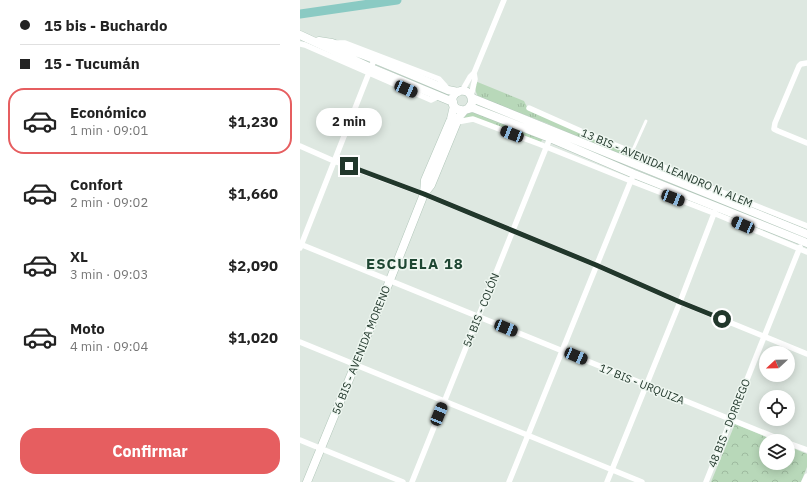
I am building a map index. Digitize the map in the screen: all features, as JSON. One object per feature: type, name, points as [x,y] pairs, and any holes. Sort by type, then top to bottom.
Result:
[{"type":"main road","points":[[300,35],[305,42],[370,70],[439,96],[453,104],[458,109],[466,109],[472,103],[472,97],[466,91],[448,90],[375,57],[332,43],[305,42]]},
{"type":"main road","points":[[453,104],[454,96],[460,91]]},
{"type":"main road","name":"13 BIS - AVENIDA LEANDRO N. ALEM","points":[[472,97],[637,165],[805,237]]},
{"type":"main road","name":"56 BIS - AVENIDA MORENO","points":[[424,194],[425,180],[451,119],[453,104]]},
{"type":"main road","name":"13 BIS - AVENIDA LEANDRO N. ALEM","points":[[466,109],[473,108],[550,138],[632,178],[716,210],[805,237]]},
{"type":"main road","name":"56 BIS - AVENIDA MORENO","points":[[307,482],[424,194],[431,185],[459,117],[466,109]]},
{"type":"street","points":[[460,91],[474,73],[504,0]]},
{"type":"street","points":[[300,246],[375,57]]},
{"type":"street","points":[[804,63],[799,66],[775,123],[774,129],[807,143]]},
{"type":"street","points":[[472,97],[475,79],[474,73]]},
{"type":"street","name":"13 BIS - AVENIDA LEANDRO N. ALEM","points":[[529,108],[647,158],[704,185],[805,237],[807,252]]},
{"type":"street","name":"13 BIS - AVENIDA LEANDRO N. ALEM","points":[[457,122],[473,119],[632,178]]},
{"type":"street","name":"54 BIS - COLÓN","points":[[412,482],[550,138]]},
{"type":"street","points":[[300,146],[334,161],[424,194],[807,354]]},
{"type":"street","points":[[509,482],[637,165]]},
{"type":"street","points":[[607,482],[716,210]]},
{"type":"street","name":"48 BIS - DORREGO","points":[[706,482],[805,237]]},
{"type":"street","name":"17 BIS - URQUIZA","points":[[300,246],[390,280],[766,434]]},
{"type":"street","points":[[300,342],[528,434],[642,482]]},
{"type":"street","points":[[300,440],[403,482]]},
{"type":"street","points":[[795,446],[807,450]]},
{"type":"street","points":[[804,482],[807,476]]},
{"type":"lane","points":[[632,152],[646,121]]},
{"type":"green space","points":[[475,81],[524,101],[528,109],[647,161],[656,167],[716,192],[723,197],[654,168],[645,162],[630,156],[628,159],[546,123],[480,98],[476,92]]},
{"type":"green space","points":[[470,111],[543,138],[541,142],[472,117],[462,119]]},
{"type":"green space","points":[[735,424],[759,434],[759,470],[795,470],[795,449],[807,454],[807,467],[801,482],[711,482]]},
{"type":"waterway","points":[[300,14],[397,0]]},
{"type":"district","name":"ESCUELA 18","points":[[415,263]]},
{"type":"route","points":[[349,166],[424,194],[722,319]]}]
